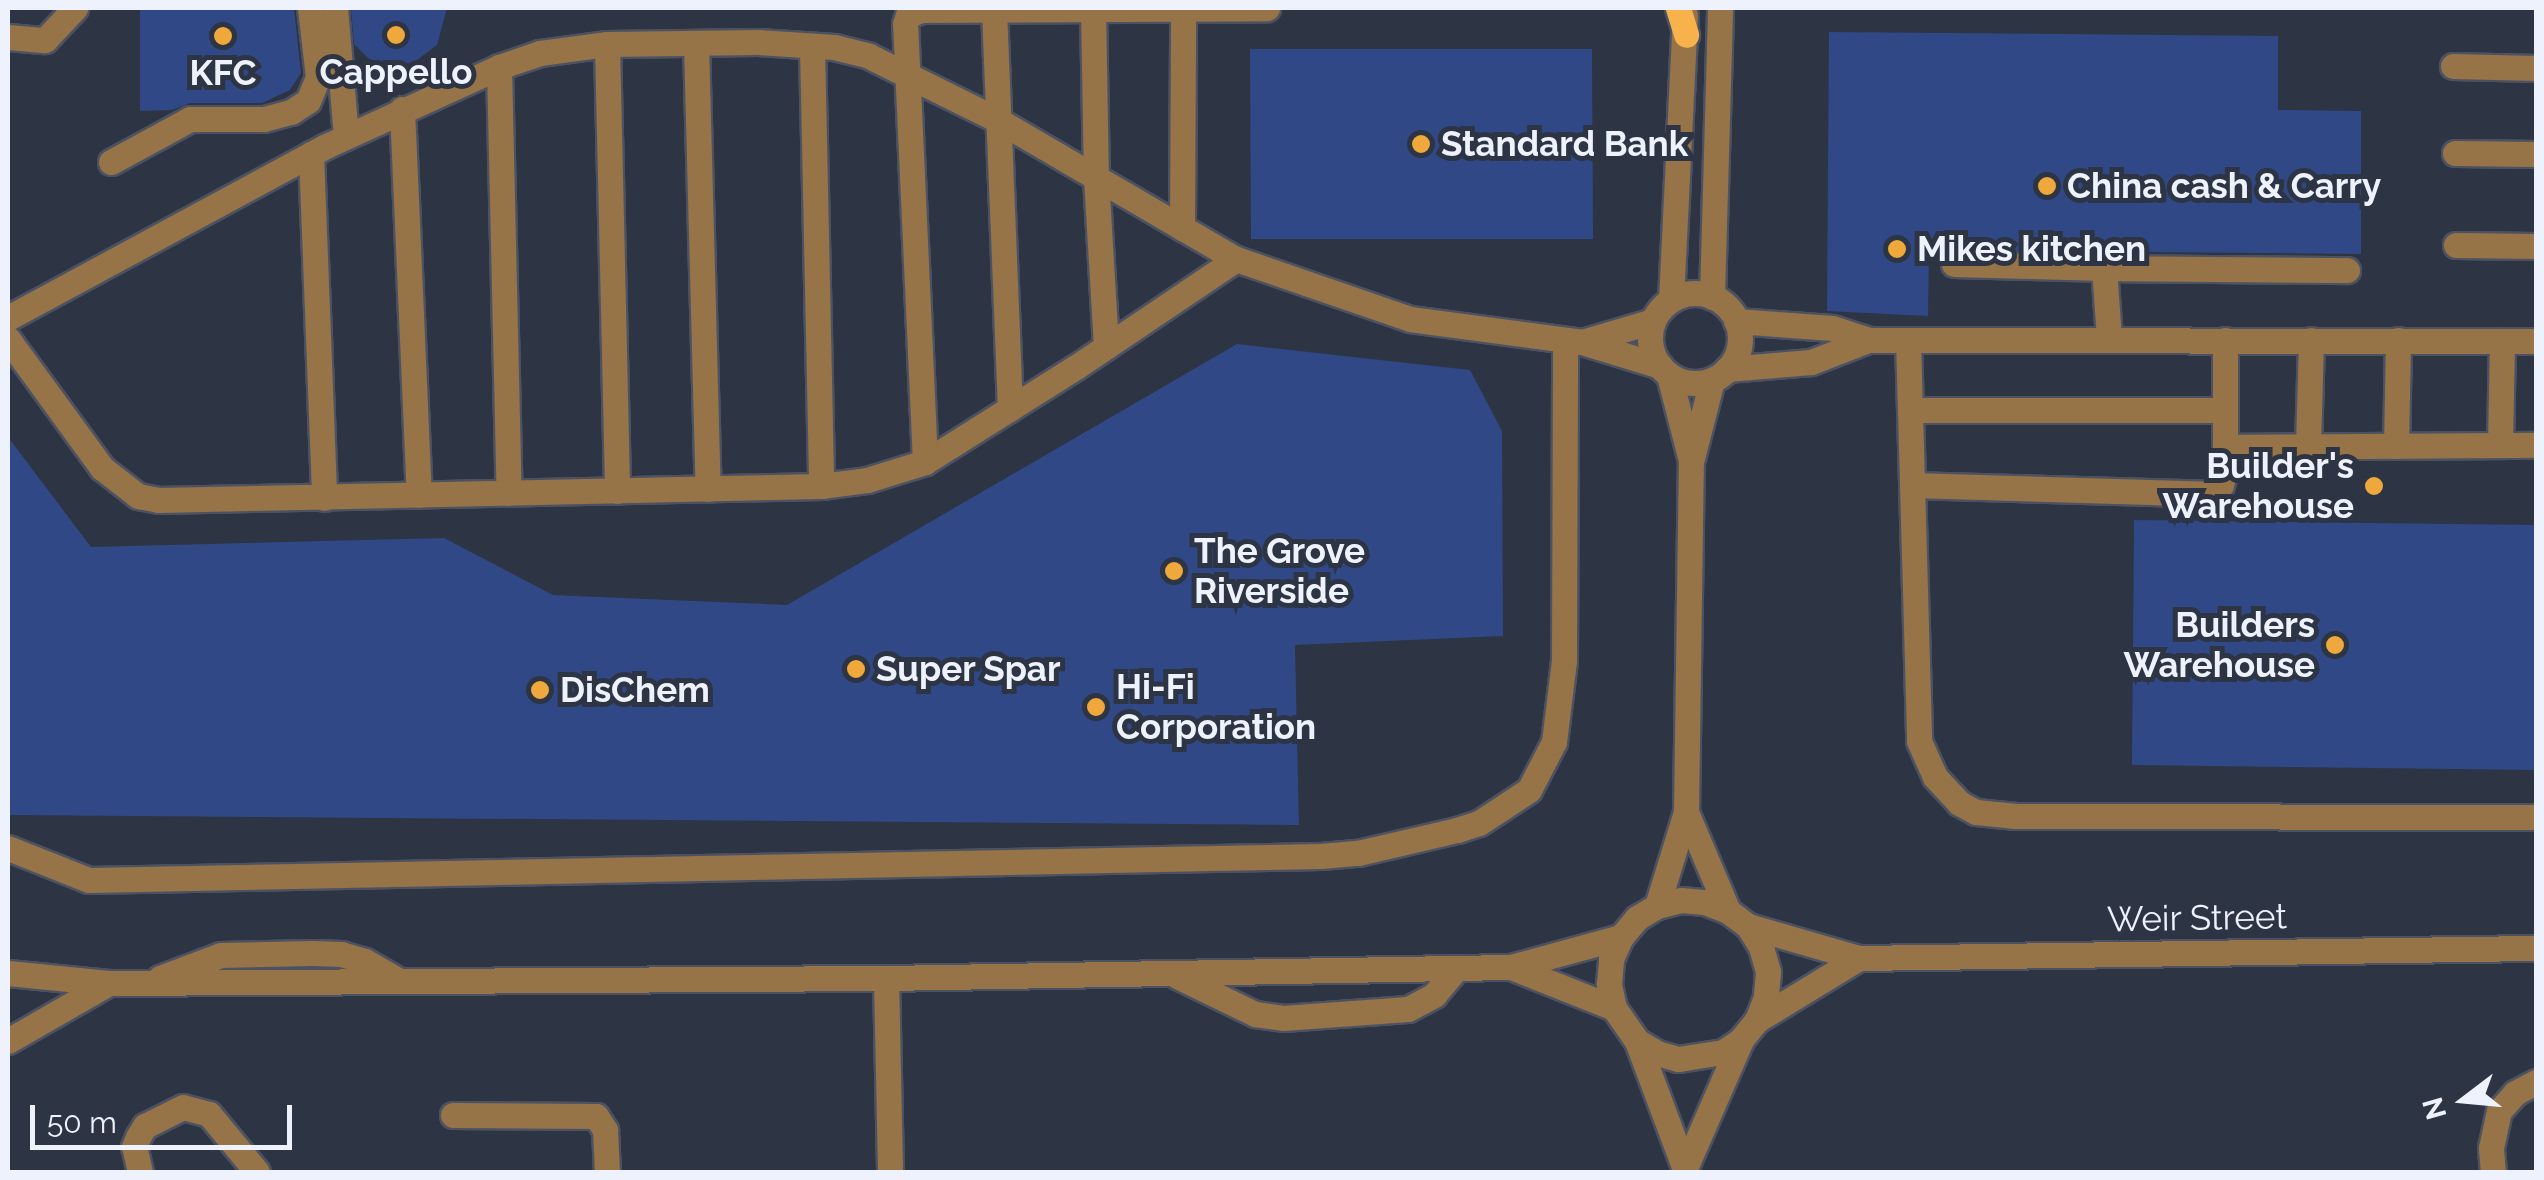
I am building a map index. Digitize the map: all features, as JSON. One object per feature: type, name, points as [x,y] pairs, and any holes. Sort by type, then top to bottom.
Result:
[{"type":"main road","points":[[1678,8],[1686,36]]},
{"type":"street","points":[[8,37],[45,40],[75,8]]},
{"type":"street","points":[[112,162],[190,119],[264,119],[292,112],[308,101],[318,77],[310,8]]},
{"type":"street","points":[[335,8],[346,136]]},
{"type":"street","points":[[1182,228],[1183,8]]},
{"type":"street","points":[[925,462],[907,73],[908,15],[922,10],[1267,8]]},
{"type":"street","points":[[1671,300],[1685,8]]},
{"type":"street","points":[[1712,297],[1720,8]]},
{"type":"street","points":[[1093,9],[1096,178],[1106,348]]},
{"type":"street","points":[[994,10],[1010,409]]},
{"type":"street","points":[[696,43],[708,489]]},
{"type":"street","points":[[8,318],[346,136],[498,67],[540,53],[607,44],[696,43],[812,46],[869,56],[996,118],[1236,259],[1410,319],[1573,341],[1690,383],[1810,362],[1868,340]]},
{"type":"street","points":[[607,44],[616,491]]},
{"type":"street","points":[[812,46],[821,486]]},
{"type":"street","points":[[2453,66],[2536,68]]},
{"type":"street","points":[[498,67],[509,493]]},
{"type":"street","points":[[402,110],[420,496]]},
{"type":"street","points":[[2454,153],[2536,154]]},
{"type":"street","points":[[311,154],[324,498]]},
{"type":"street","points":[[2456,245],[2536,246]]},
{"type":"street","points":[[8,339],[102,468],[138,496],[158,500],[821,486],[880,477],[925,462],[1106,348],[1236,259]]},
{"type":"street","points":[[1954,264],[2348,270]]},
{"type":"street","points":[[2104,268],[2109,338]]},
{"type":"street","points":[[1657,906],[1686,812],[1692,462],[1720,375],[1738,347],[1736,321],[1712,297],[1692,293],[1671,300],[1653,321],[1650,345],[1664,371],[1692,462]]},
{"type":"street","points":[[1573,341],[1653,321]]},
{"type":"street","points":[[1736,321],[1832,328],[1868,340],[2536,341]]},
{"type":"street","points":[[1908,340],[1919,741],[1948,794],[1976,812],[2016,816],[2536,817]]},
{"type":"street","points":[[1912,485],[2200,495],[2216,490],[2224,481],[2225,340]]},
{"type":"street","points":[[2308,447],[2311,340]]},
{"type":"street","points":[[2396,446],[2398,340]]},
{"type":"street","points":[[8,848],[89,880],[1321,856],[1358,853],[1479,823],[1529,790],[1554,742],[1564,661],[1573,341]]},
{"type":"street","points":[[2500,445],[2502,341]]},
{"type":"street","points":[[1910,410],[2225,410]]},
{"type":"street","points":[[2225,448],[2536,444]]},
{"type":"street","points":[[1686,812],[1738,918],[1761,948],[1768,972],[1766,997],[1686,1169]]},
{"type":"street","points":[[8,973],[109,983],[886,978],[1511,967],[1621,937],[1657,906],[1681,900],[1705,902],[1738,918],[1859,958]]},
{"type":"street","points":[[1621,937],[1612,959],[1609,984],[1614,1008],[1637,1041],[1686,1169]]},
{"type":"street","points":[[2526,948],[2536,966]]},
{"type":"street","name":"Weir Street","points":[[1859,958],[2526,948]]},
{"type":"street","points":[[1637,1041],[1678,1060],[1701,1059],[1859,958]]},
{"type":"street","points":[[1511,967],[1614,1008]]},
{"type":"street","points":[[1173,973],[1255,1014],[1283,1018],[1408,1009],[1434,995],[1457,968]]},
{"type":"street","points":[[886,978],[890,1172]]},
{"type":"street","points":[[8,1042],[109,983]]},
{"type":"street","points":[[2492,1172],[2494,1125],[2500,1111],[2516,1093],[2536,1082]]},
{"type":"street","points":[[140,1172],[134,1147],[138,1136],[145,1126],[184,1107],[209,1114],[258,1172]]},
{"type":"street","points":[[453,1114],[596,1116],[605,1130],[607,1172]]},
{"type":"building","name":"KFC","points":[[140,8],[294,8],[301,73],[290,90],[262,103],[190,103],[172,110],[140,111]]},
{"type":"building","name":"Cappello","points":[[351,8],[447,8],[437,45],[413,63],[385,65],[368,58],[354,44]]},
{"type":"building","points":[[1829,32],[2278,36],[2278,110],[2361,111],[2361,254],[1929,250],[1928,316],[1827,311]]},
{"type":"building","name":"Standard Bank","points":[[1250,49],[1592,49],[1593,239],[1251,239]]},
{"type":"building","name":"The Grove Riverside","points":[[1237,344],[1470,370],[1502,431],[1503,636],[1295,645],[1299,825],[8,815],[8,437],[91,547],[444,538],[553,595],[787,605]]},
{"type":"building","name":"Builders Warehouse","points":[[2134,520],[2536,525],[2536,770],[2132,765]]},
{"type":"place","name":"Cappello","points":[[396,35]]},
{"type":"place","name":"KFC","points":[[223,36]]},
{"type":"place","name":"Standard Bank","points":[[1421,144]]},
{"type":"place","name":"China cash & Carry","points":[[2047,186]]},
{"type":"place","name":"Mikes kitchen","points":[[1897,249]]},
{"type":"place","name":"Builder's Warehouse","points":[[2374,486]]},
{"type":"place","name":"The Grove Riverside","points":[[1174,571]]},
{"type":"place","name":"Builders Warehouse","points":[[2335,645]]},
{"type":"place","name":"Super Spar","points":[[856,669]]},
{"type":"place","name":"DisChem","points":[[540,690]]},
{"type":"place","name":"Hi-Fi Corporation","points":[[1096,707]]}]
